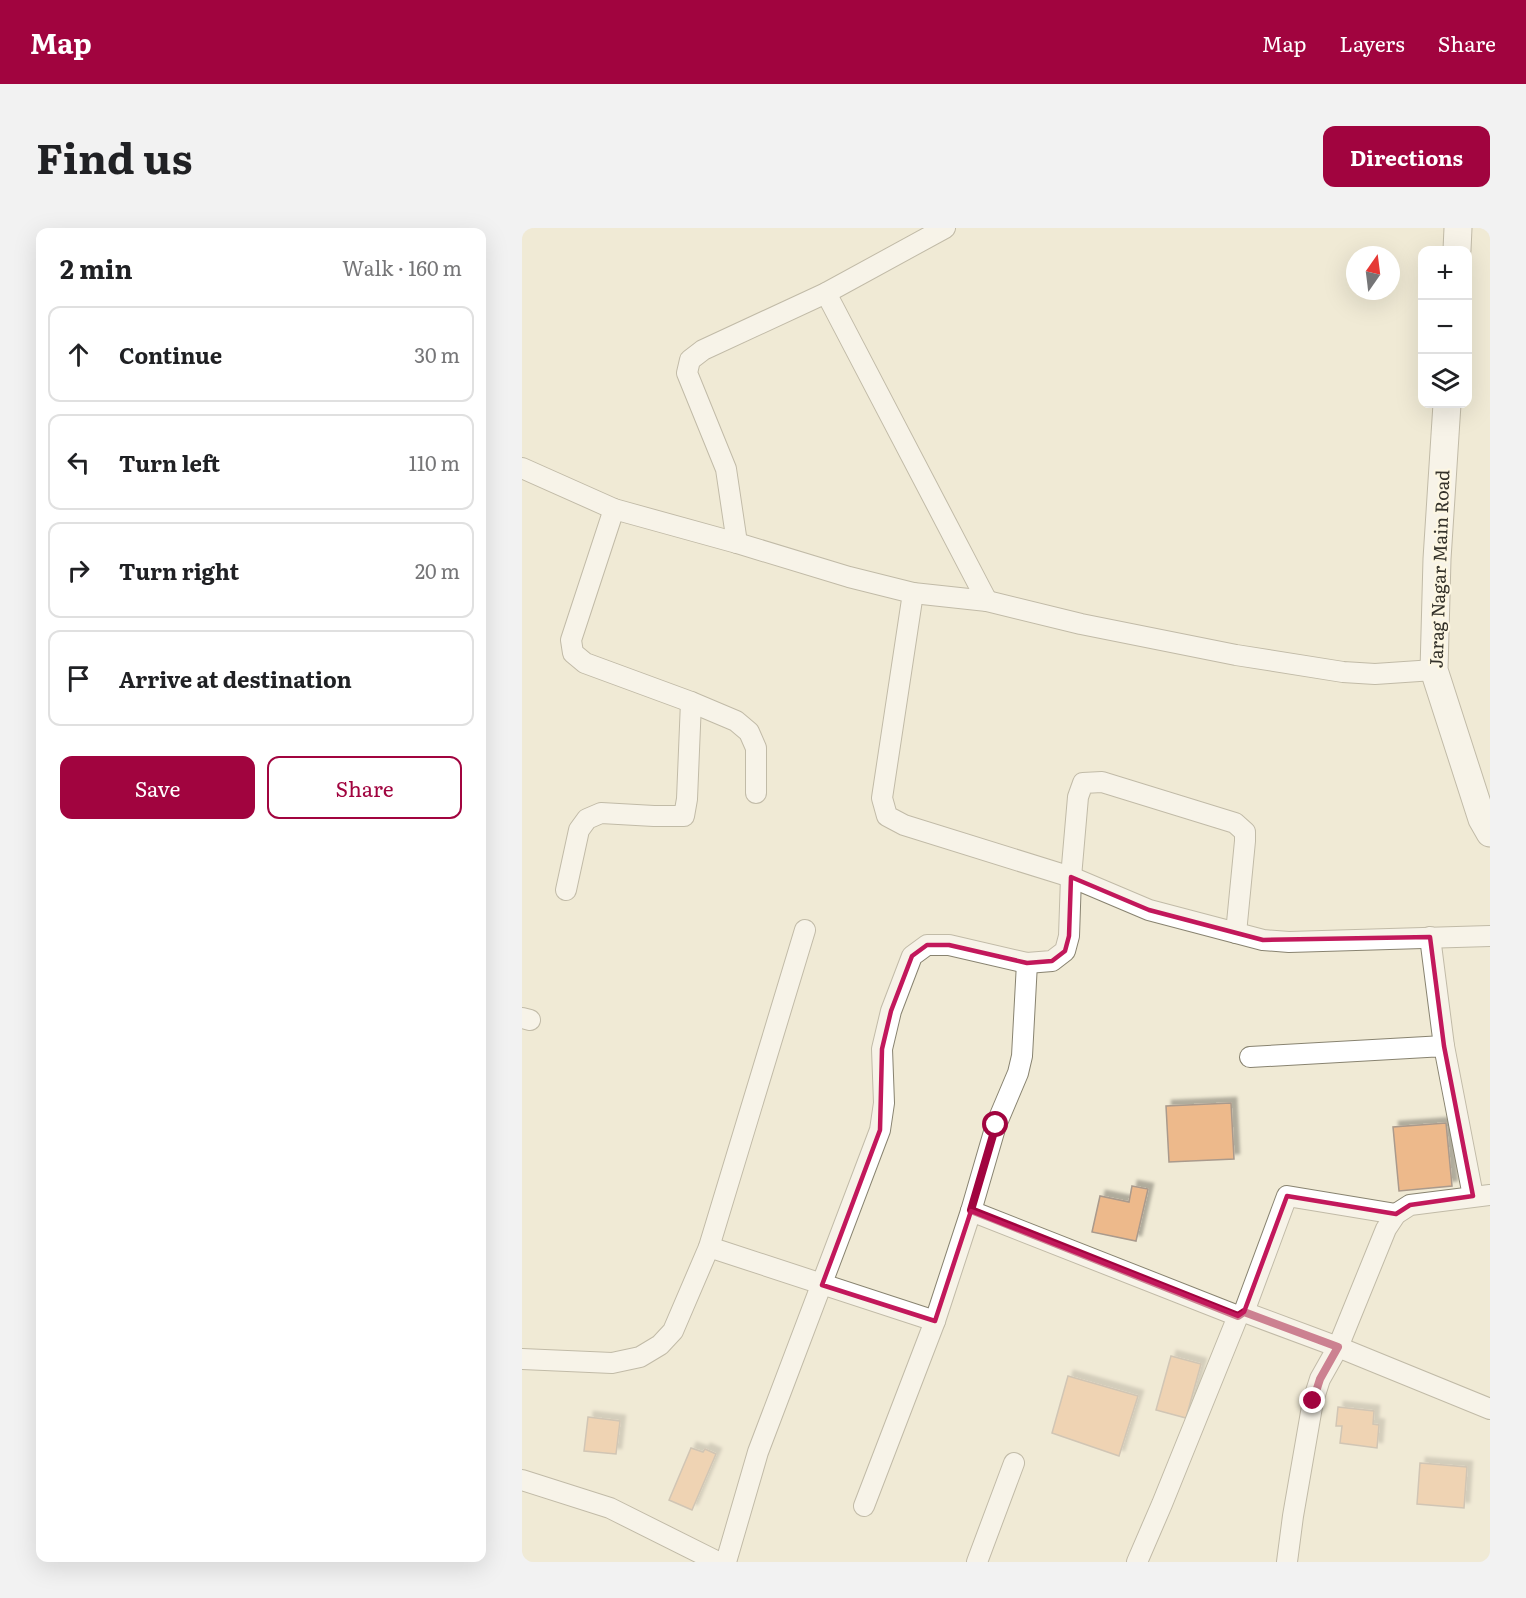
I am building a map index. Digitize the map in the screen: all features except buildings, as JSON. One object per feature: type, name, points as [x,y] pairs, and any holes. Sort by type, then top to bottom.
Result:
[{"type":"street","points":[[737,543],[726,469],[687,373],[690,360],[703,350],[826,293],[945,228]]},
{"type":"street","points":[[1457,246],[1458,228]]},
{"type":"street","points":[[826,293],[987,601]]},
{"type":"street","name":"Jarag Nagar Main Road","points":[[1448,408],[1437,560],[1434,670],[1482,819],[1490,833]]},
{"type":"street","points":[[522,468],[614,509],[737,543],[849,578],[913,593],[987,601],[1081,624],[1236,655],[1332,671],[1375,674],[1434,670]]},
{"type":"street","points":[[614,509],[571,640],[573,653],[585,663],[736,721],[749,732],[756,748],[756,793]]},
{"type":"street","points":[[913,593],[882,798],[887,816],[904,825],[1071,877],[1149,910],[1263,940],[1289,942],[1490,936]]},
{"type":"street","points":[[566,890],[579,830],[587,819],[601,813],[684,816],[687,799],[691,702]]},
{"type":"street","points":[[726,1562],[758,1452],[880,1130],[884,1103],[882,1049],[891,1011],[912,956],[927,945],[950,945],[1028,963],[1052,961],[1065,951],[1069,936],[1077,797],[1083,783],[1102,782],[1235,823],[1245,832],[1236,933]]},
{"type":"street","points":[[522,1359],[612,1363],[640,1358],[660,1345],[673,1331],[709,1247],[805,930]]},
{"type":"street","points":[[1287,1562],[1313,1401],[1320,1379],[1338,1347],[1386,1229],[1396,1214],[1410,1205],[1481,1195],[1444,1046],[1430,937]]},
{"type":"street","points":[[864,1506],[935,1321],[996,1125],[1017,1073],[1022,1056],[1028,963]]},
{"type":"street","points":[[1250,1057],[1444,1046]]},
{"type":"street","points":[[1137,1562],[1241,1314],[1287,1196],[1396,1214]]},
{"type":"street","points":[[971,1210],[1241,1314],[1338,1347],[1490,1409]]},
{"type":"street","points":[[709,1247],[935,1321]]},
{"type":"street","points":[[977,1562],[1014,1463]]},
{"type":"street","points":[[522,1480],[610,1508],[718,1562]]},
{"type":"highlighted area","points":[[1071,877],[1149,910],[1263,940],[1430,937],[1444,1046],[1473,1196],[1410,1205],[1396,1214],[1287,1196],[1244,1312],[1238,1316],[971,1211],[935,1321],[822,1285],[880,1130],[882,1049],[891,1011],[912,956],[927,945],[949,945],[1027,963],[1052,961],[1065,951],[1069,936]]},
{"type":"route","points":[[996,1125],[971,1210],[1238,1316],[1244,1312],[1338,1347],[1320,1379],[1313,1401]]}]
